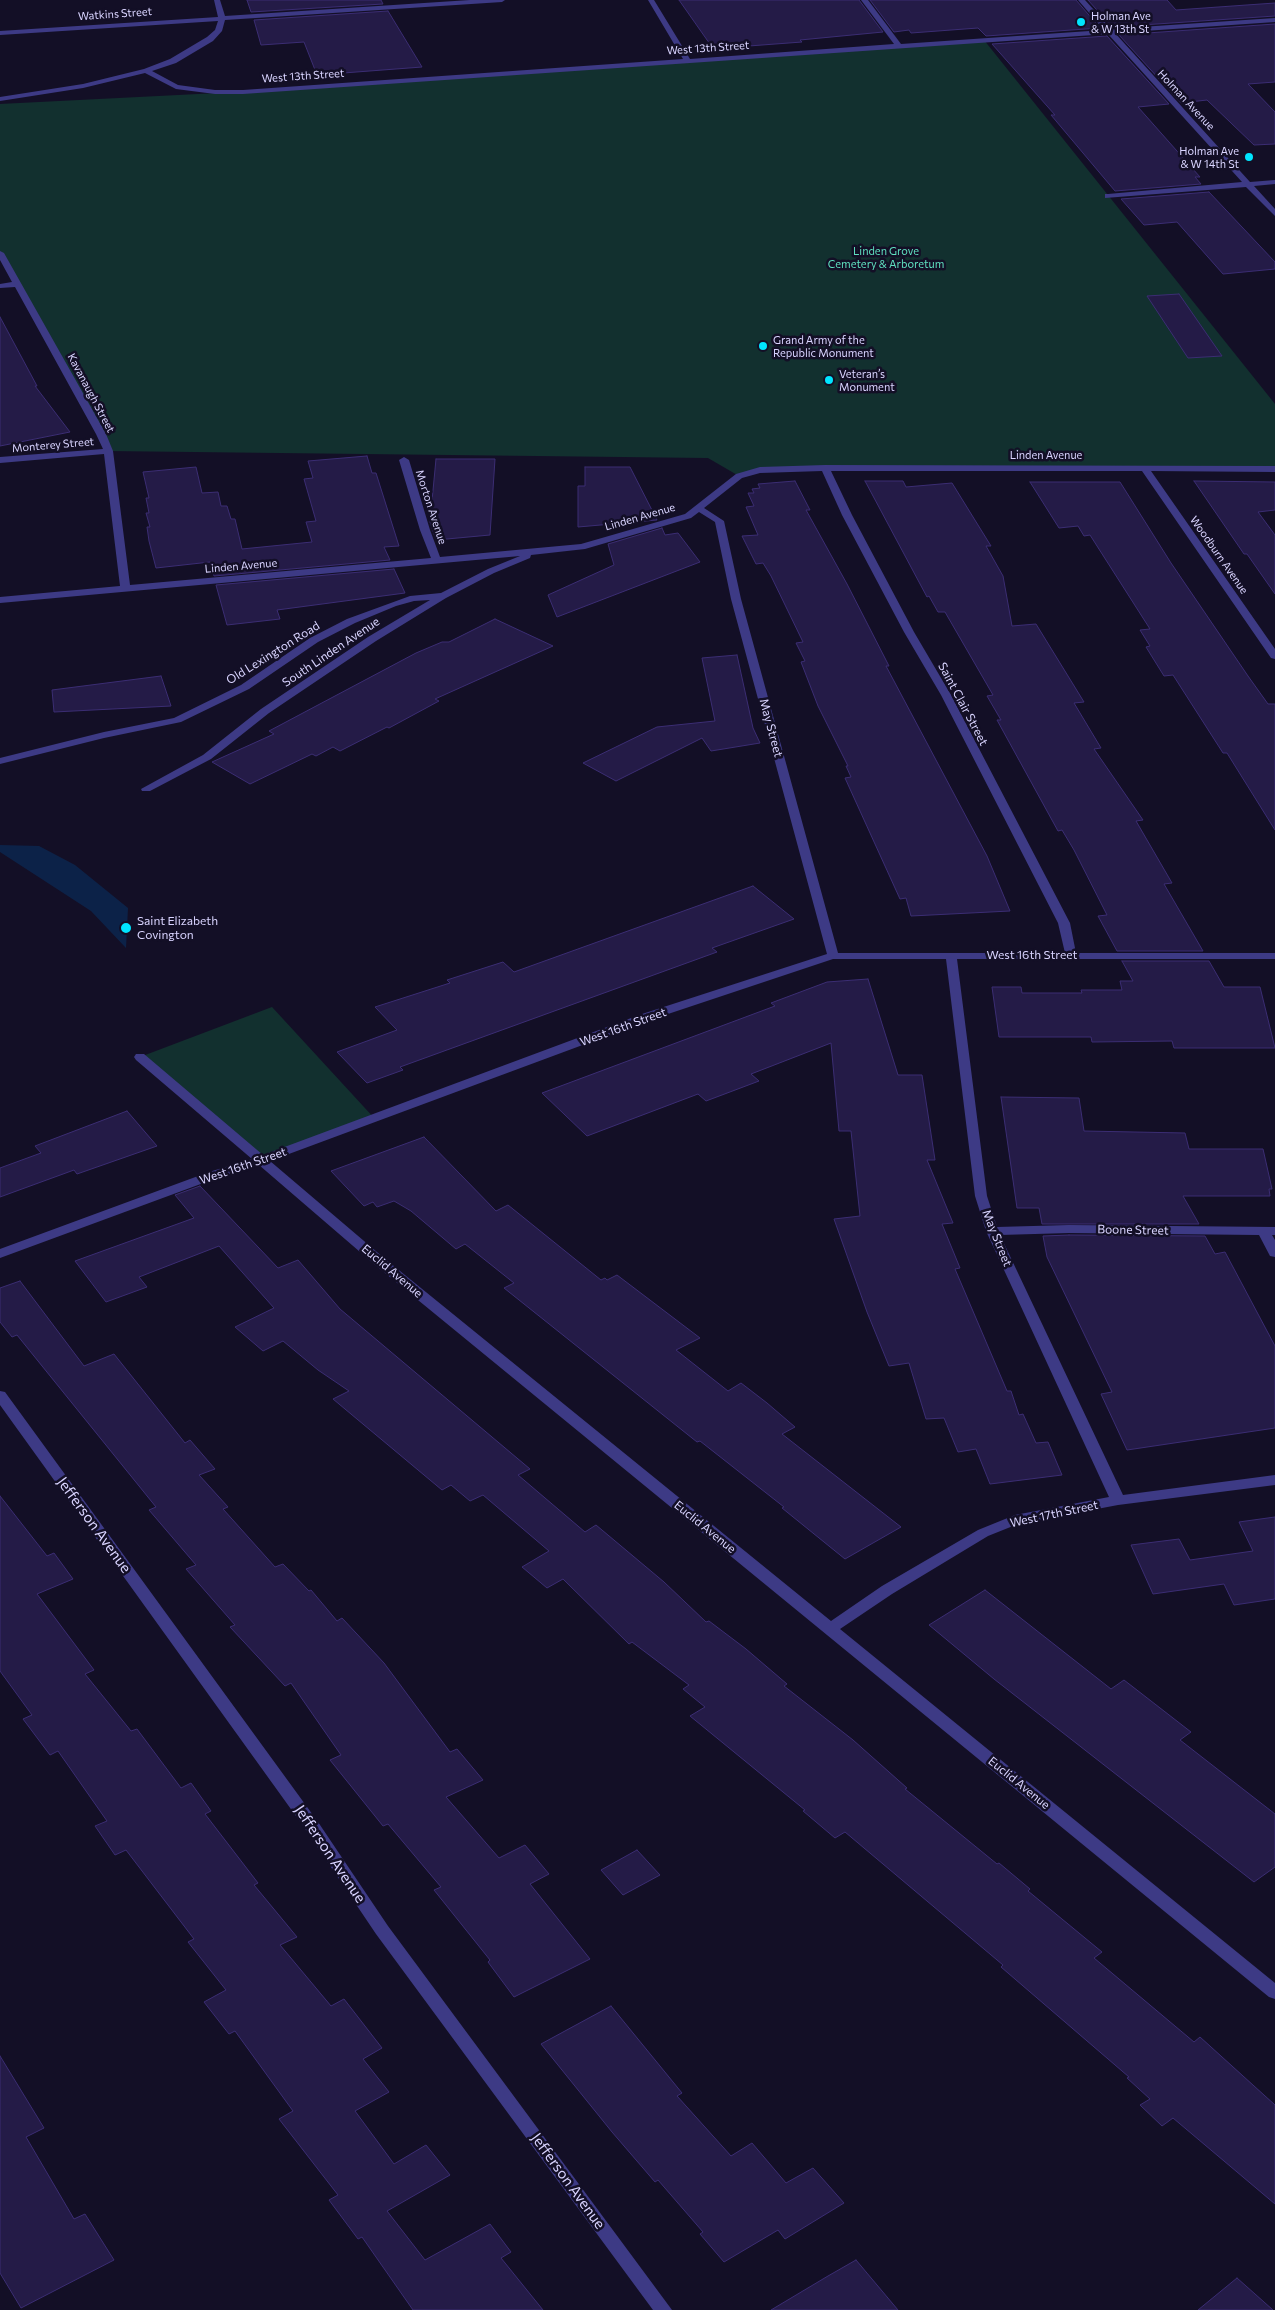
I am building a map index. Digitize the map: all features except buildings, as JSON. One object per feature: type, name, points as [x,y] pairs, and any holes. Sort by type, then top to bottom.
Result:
[{"type":"street","points":[[0,99],[83,86],[146,71],[173,61],[210,39],[218,31],[222,18],[217,0]]},
{"type":"street","name":"Watkins Street","points":[[0,33],[502,0]]},
{"type":"street","points":[[650,0],[687,60]]},
{"type":"street","points":[[864,0],[898,45]]},
{"type":"street","name":"Holman Avenue","points":[[1081,0],[1275,214]]},
{"type":"street","name":"West 13th Street","points":[[146,71],[176,87],[215,92],[243,92],[1275,20]]},
{"type":"street","points":[[1108,196],[1275,182]]},
{"type":"street","name":"Kavanaugh Street","points":[[0,252],[16,284],[65,367],[101,434],[108,451],[125,588]]},
{"type":"street","points":[[0,286],[16,284]]},
{"type":"street","name":"Monterey Street","points":[[0,460],[108,451]]},
{"type":"street","name":"Morton Avenue","points":[[404,460],[425,530],[437,561]]},
{"type":"street","name":"Linden Avenue","points":[[0,600],[582,547],[688,516],[700,509],[739,476],[760,470],[825,468],[1275,469]]},
{"type":"street","name":"Saint Clair Street","points":[[825,468],[847,515],[909,632],[946,695],[1064,923],[1071,955]]},
{"type":"street","name":"Woodburn Avenue","points":[[1144,468],[1275,656]]},
{"type":"street","name":"May Street","points":[[700,509],[719,521],[736,599],[833,956]]},
{"type":"street","name":"South Linden Avenue","points":[[146,789],[207,757],[265,711],[372,639],[444,596],[490,572],[539,551]]},
{"type":"street","name":"Old Lexington Road","points":[[0,761],[104,735],[177,720],[245,687],[314,640],[351,621],[413,598],[444,596]]},
{"type":"street","name":"May Street","points":[[951,954],[981,1196],[992,1231],[1118,1500]]},
{"type":"street","name":"West 16th Street","points":[[0,1254],[213,1175],[262,1160],[646,1018],[812,961],[833,956],[951,954],[1275,956]]},
{"type":"street","name":"Euclid Avenue","points":[[140,1057],[379,1261],[1275,1992]]},
{"type":"street","name":"Boone Street","points":[[992,1231],[1069,1229],[1270,1231]]},
{"type":"street","points":[[1270,1231],[1275,1253]]},
{"type":"street","name":"Jefferson Avenue","points":[[0,1395],[312,1826],[382,1930],[663,2310]]},
{"type":"street","name":"West 17th Street","points":[[830,1629],[887,1590],[983,1533],[1015,1520],[1118,1500],[1275,1480]]},
{"type":"green space","name":"Linden Grove Cemetery & Arboretum","points":[[984,40],[1275,404],[1275,469],[790,468],[739,476],[708,458],[108,451],[0,253],[0,104],[258,91]]},
{"type":"green space","points":[[272,1007],[375,1119],[262,1160],[140,1057]]},
{"type":"water","points":[[0,845],[39,846],[75,865],[128,908],[126,948],[91,911],[0,852]]},
{"type":"place","name":"Holman Ave & W 13th St","points":[[1081,22]]},
{"type":"place","name":"Holman Ave & W 14th St","points":[[1249,157]]},
{"type":"place","name":"Grand Army of the Republic Monument","points":[[763,346]]},
{"type":"place","name":"Veteran’s Monument","points":[[829,380]]},
{"type":"place","name":"Saint Elizabeth Covington","points":[[126,928]]}]
